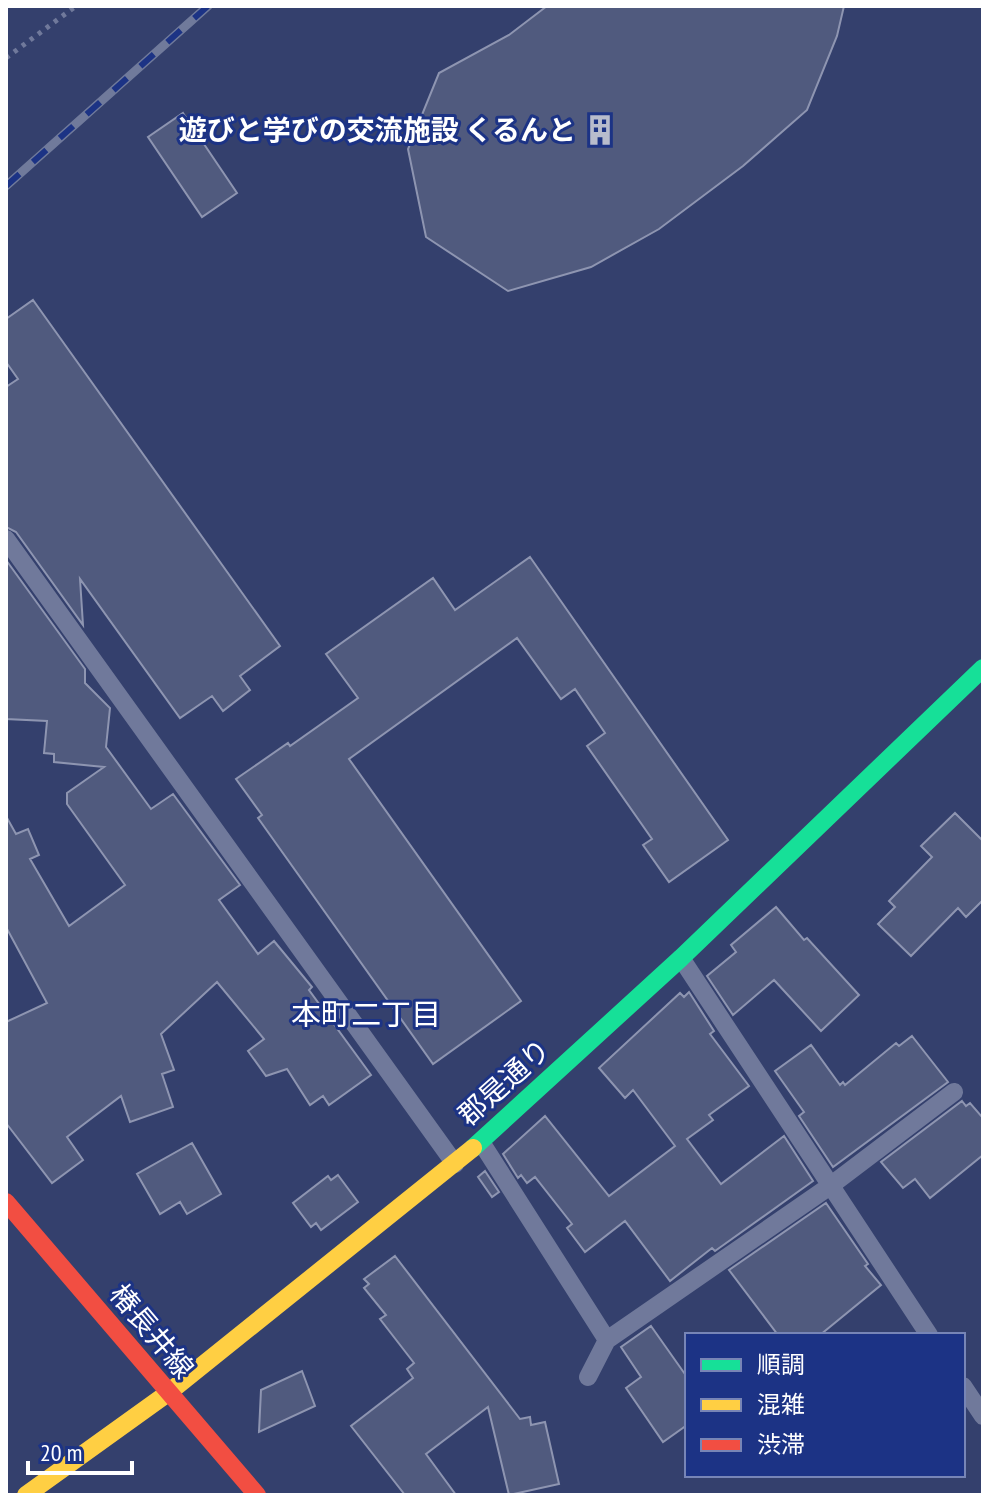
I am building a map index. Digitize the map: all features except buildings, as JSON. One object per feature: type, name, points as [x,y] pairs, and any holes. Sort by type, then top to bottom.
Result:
[{"type":"street","name":"郡是通り","points":[[26,1495],[168,1393],[455,1164],[681,958],[983,668]]},
{"type":"street","name":"椿長井線","points":[[6,1202],[257,1495]]},
{"type":"lane","points":[[6,539],[455,1164]]},
{"type":"lane","points":[[681,958],[928,1333]]},
{"type":"lane","points":[[588,1377],[607,1340],[830,1186],[954,1092]]},
{"type":"lane","points":[[480,1141],[607,1340]]},
{"type":"lane","points":[[965,1389],[983,1416]]},
{"type":"path","points":[[6,58],[76,6]]},
{"type":"railway","points":[[6,186],[208,6]]},
{"type":"traffic: fast","points":[[473,1148],[681,958],[983,668]]},
{"type":"traffic: slow","points":[[26,1495],[168,1393],[473,1148]]},
{"type":"traffic: jam","points":[[6,1202],[257,1495]]},
{"type":"place","name":"遊びと学びの交流施設 くるんと","points":[[600,130]]},
{"type":"district","name":"本町二丁目","points":[[366,1015]]}]
